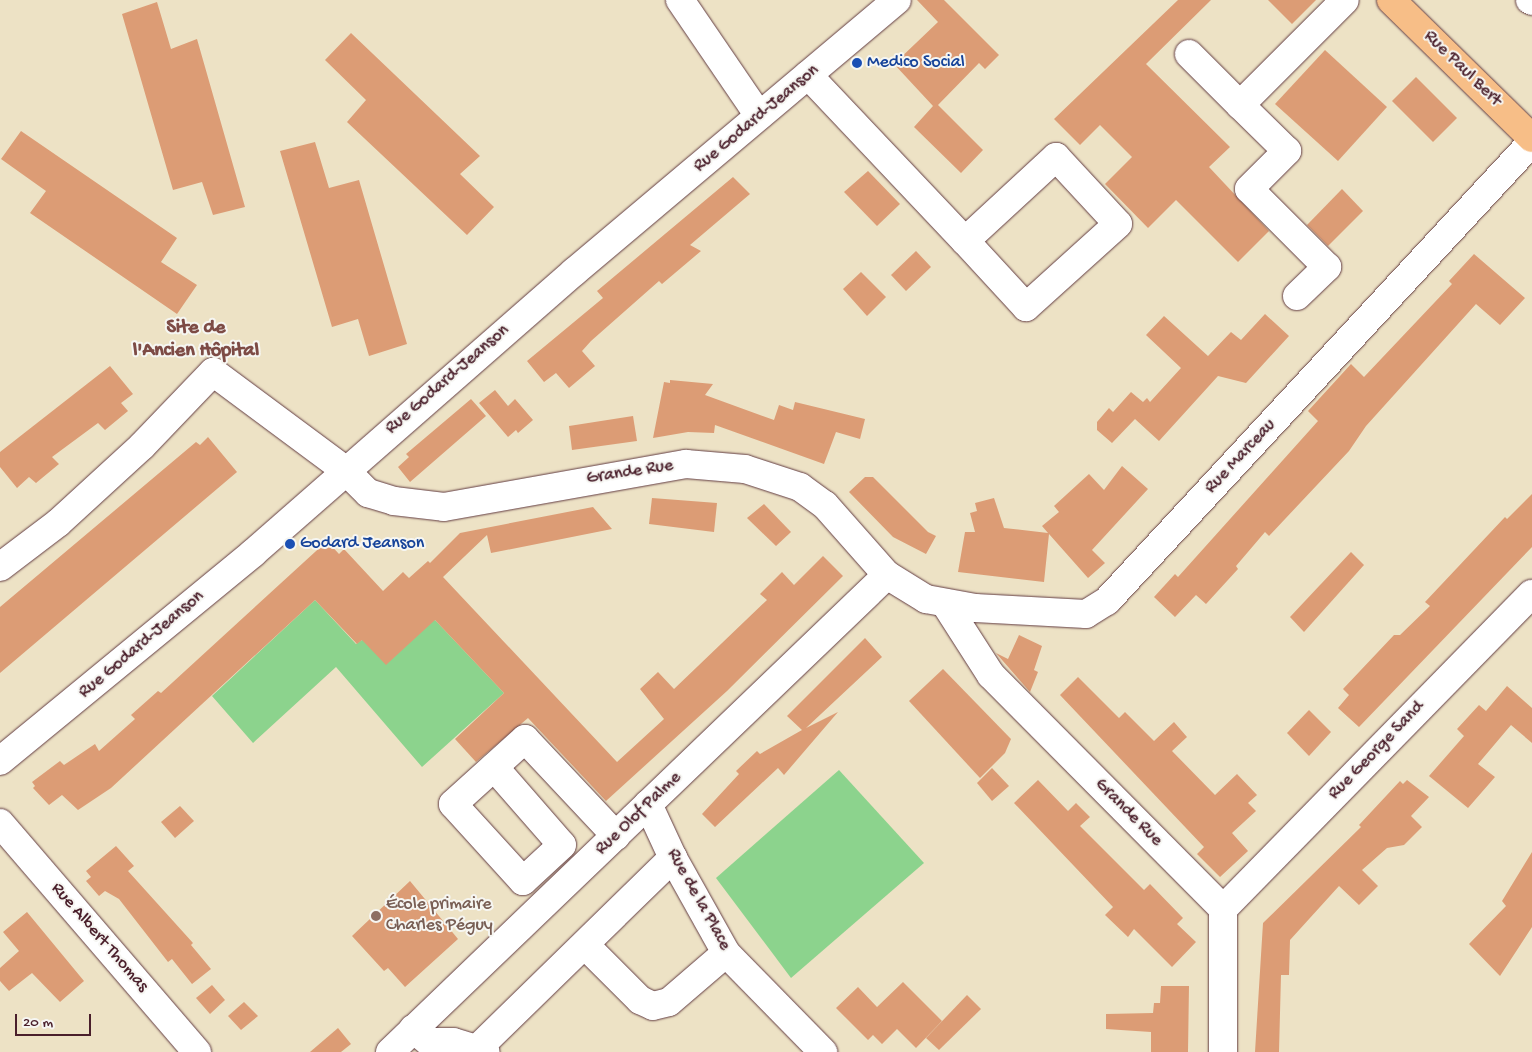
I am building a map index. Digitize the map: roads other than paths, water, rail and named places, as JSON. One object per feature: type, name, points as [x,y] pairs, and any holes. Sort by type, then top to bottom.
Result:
[{"type":"main road","name":"Rue Paul Bert","points":[[1391,0],[1532,138]]},
{"type":"street","points":[[680,0],[759,116]]},
{"type":"street","name":"Rue Godard-Jeanson","points":[[0,761],[253,553],[345,470],[897,0]]},
{"type":"street","points":[[1240,105],[1345,0]]},
{"type":"street","points":[[1189,54],[1287,152],[1249,189],[1327,267],[1297,296]]},
{"type":"street","points":[[808,75],[1026,308],[1118,224],[1056,158],[965,241]]},
{"type":"street","name":"Rue Marceau","points":[[887,575],[906,589],[946,605],[1072,614],[1086,614],[1098,609],[1532,142]]},
{"type":"street","name":"Grande Rue","points":[[5,561],[58,523],[142,446],[213,372],[345,470],[368,493],[394,501],[444,507],[686,464],[745,469],[800,487],[825,504],[887,575]]},
{"type":"street","name":"Rue Olof Palme","points":[[390,1052],[887,575]]},
{"type":"street","name":"Rue George Sand","points":[[1223,909],[1532,594]]},
{"type":"street","name":"Grande Rue","points":[[946,605],[991,675],[1223,909]]},
{"type":"street","points":[[494,767],[525,739],[616,836]]},
{"type":"street","name":"Rue de la Place","points":[[648,804],[673,858],[726,953],[823,1052]]},
{"type":"street","name":"Rue Albert Thomas","points":[[0,823],[197,1052]]},
{"type":"street","points":[[413,1029],[429,1042],[453,1042],[482,1051],[585,944],[673,858]]},
{"type":"street","points":[[1223,909],[1223,1052]]},
{"type":"street","points":[[585,944],[640,1000],[653,1006],[669,1002],[726,953]]},
{"type":"place","name":"Medico Social","points":[[857,63]]},
{"type":"place","name":"Godard Jeanson","points":[[290,544]]},
{"type":"place","name":"École primaire Charles Péguy","points":[[376,916]]},
{"type":"district","name":"Site de l'Ancien Hôpital","points":[[196,340]]}]
